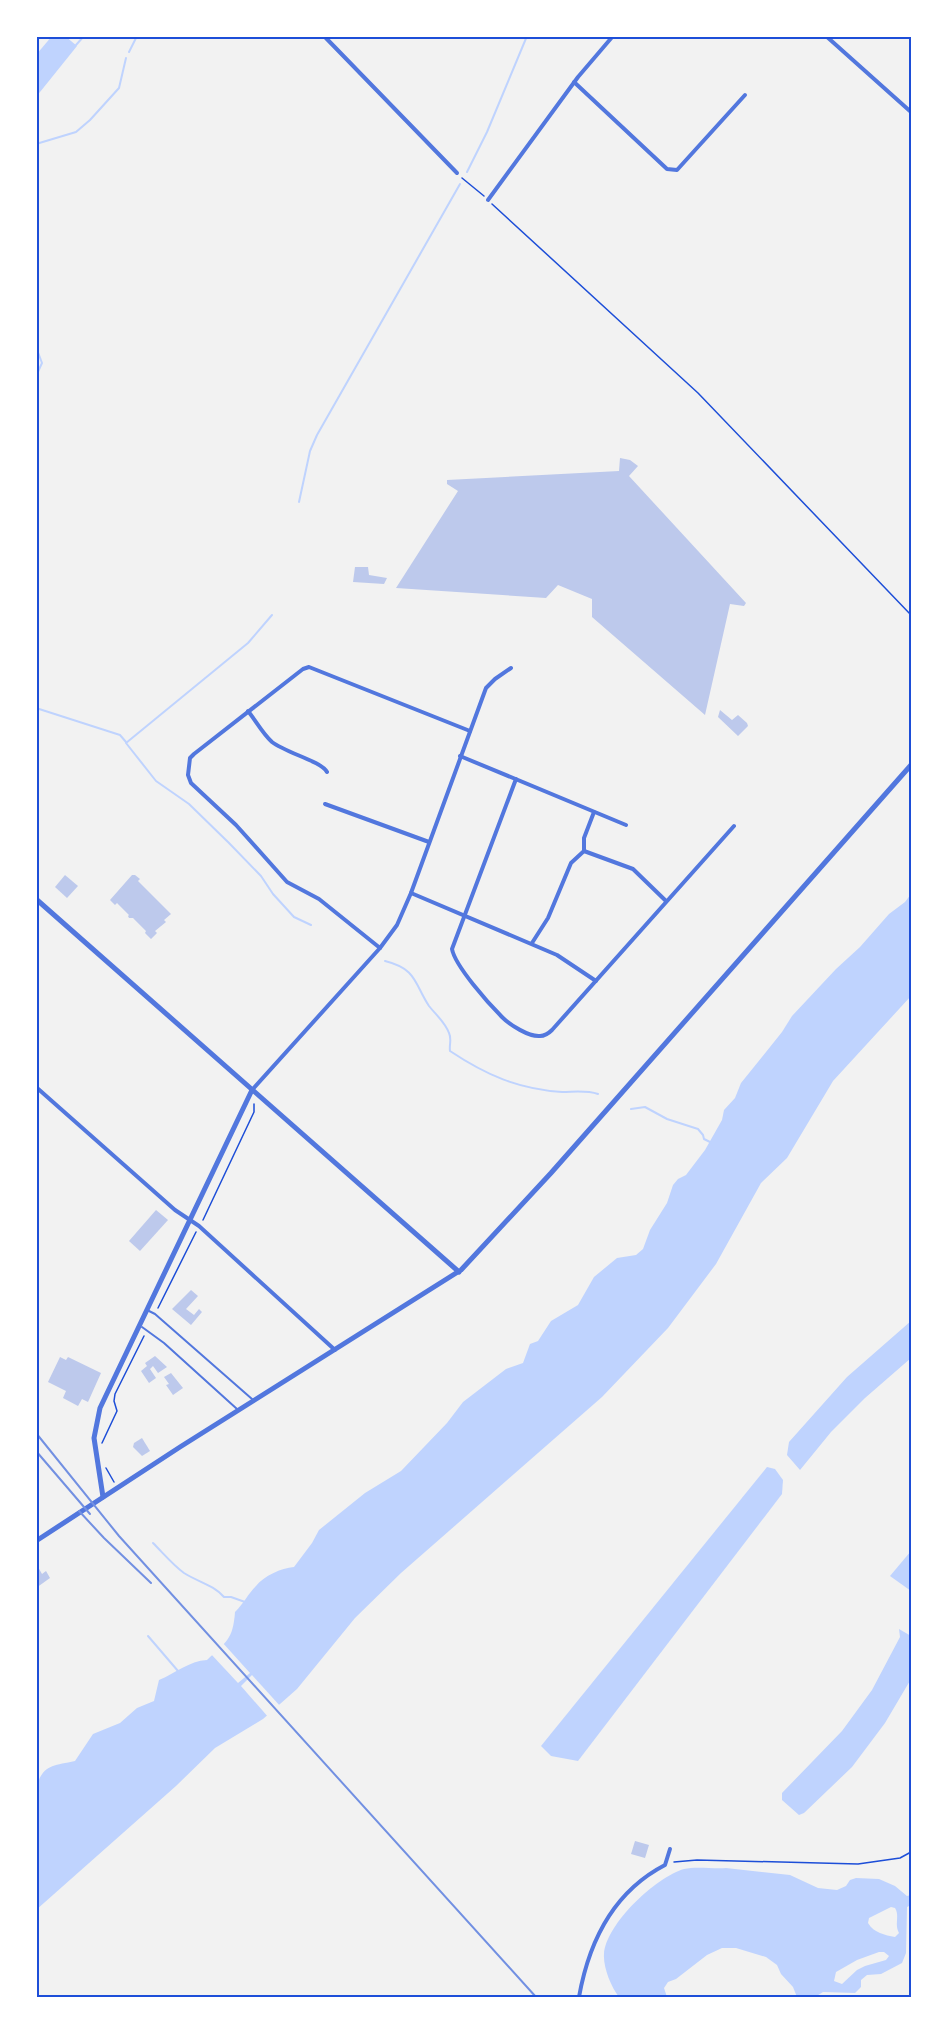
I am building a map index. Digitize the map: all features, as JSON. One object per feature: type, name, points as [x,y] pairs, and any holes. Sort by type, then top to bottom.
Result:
[{"type":"street","points":[[324,36],[457,173]]},
{"type":"street","points":[[488,200],[574,82],[613,36]]},
{"type":"street","points":[[826,36],[911,112]]},
{"type":"street","points":[[574,82],[667,169],[672,171],[677,170],[745,94]]},
{"type":"street","points":[[381,948],[319,898],[287,882],[236,825],[190,781],[189,762],[192,756],[248,711],[303,669],[309,667],[470,731]]},
{"type":"street","points":[[103,1497],[94,1438],[97,1415],[190,1220],[255,1092],[381,948],[397,925],[411,893],[486,688],[511,668]]},
{"type":"street","points":[[248,711],[274,743],[293,754],[322,765],[327,772]]},
{"type":"street","points":[[460,756],[626,825]]},
{"type":"street","points":[[36,1541],[238,1410],[459,1272],[537,1190],[911,765]]},
{"type":"street","points":[[516,779],[453,943],[453,956],[503,1018],[521,1029],[541,1036],[552,1030],[734,826]]},
{"type":"street","points":[[325,804],[429,842]]},
{"type":"street","points":[[532,943],[548,918],[571,863],[584,851],[584,838],[594,812]]},
{"type":"street","points":[[584,851],[633,869],[666,902]]},
{"type":"street","points":[[411,893],[532,943],[569,962],[596,981]]},
{"type":"street","points":[[36,899],[459,1272]]},
{"type":"street","points":[[36,1087],[175,1210],[199,1226],[335,1350]]},
{"type":"street","points":[[579,1997],[590,1952],[601,1927],[641,1879],[665,1865],[670,1849]]},
{"type":"lane","points":[[147,1310],[155,1314],[248,1394],[253,1401]]},
{"type":"lane","points":[[139,1325],[170,1349],[238,1410]]},
{"type":"path","points":[[457,173],[698,393],[911,615]]},
{"type":"path","points":[[162,1304],[254,1109]]},
{"type":"path","points":[[103,1440],[117,1411],[114,1401],[115,1394],[143,1338]]},
{"type":"path","points":[[665,1865],[686,1860],[858,1864],[900,1858],[911,1852]]},
{"type":"water","points":[[52,36],[65,36],[77,46],[36,97],[36,55]]},
{"type":"water","points":[[911,894],[911,996],[833,1081],[787,1158],[761,1183],[716,1264],[668,1328],[602,1397],[401,1573],[355,1618],[297,1689],[263,1719],[215,1748],[176,1786],[36,1910],[36,1788],[42,1774],[55,1765],[75,1761],[93,1734],[120,1723],[137,1708],[154,1701],[159,1680],[188,1665],[207,1660],[227,1640],[235,1612],[259,1582],[273,1573],[294,1567],[319,1530],[365,1493],[401,1471],[447,1423],[463,1402],[506,1369],[523,1363],[530,1344],[538,1341],[551,1321],[578,1305],[594,1277],[617,1258],[636,1255],[643,1249],[650,1230],[667,1203],[673,1185],[686,1175],[705,1150],[722,1120],[724,1110],[735,1098],[741,1083],[792,1016]]},
{"type":"water","points":[[911,1321],[911,1358],[865,1398],[831,1432],[800,1470],[787,1455],[789,1442],[847,1377]]},
{"type":"water","points":[[767,1467],[775,1469],[783,1480],[782,1494],[578,1761],[551,1756],[541,1746]]},
{"type":"water","points":[[911,1551],[911,1591],[890,1576]]},
{"type":"water","points":[[899,1629],[911,1636],[911,1679],[885,1723],[852,1767],[804,1813],[799,1815],[782,1800],[782,1793],[842,1731],[872,1690],[900,1637]]},
{"type":"water","points":[[689,1868],[726,1868],[790,1875],[818,1888],[837,1890],[856,1878],[879,1879],[895,1886],[907,1896],[911,1895],[911,1905],[907,1907],[906,1953],[902,1963],[881,1974],[867,1975],[861,1980],[861,1987],[855,1993],[823,1992],[815,1997],[797,1997],[793,1987],[781,1974],[777,1965],[766,1957],[736,1948],[722,1948],[707,1955],[676,1979],[668,1982],[664,1988],[667,1997],[619,1997],[608,1977],[604,1954],[613,1929],[623,1916],[634,1903],[660,1881],[673,1874]],"holes":[[[891,1907],[895,1908],[897,1914],[899,1933],[895,1937],[877,1931],[868,1923],[869,1918]],[[884,1952],[889,1956],[886,1960],[857,1970],[842,1984],[834,1981],[836,1972],[857,1960]]]},
{"type":"pier","points":[[222,1642],[250,1673],[238,1683],[210,1653]]},
{"type":"pier","points":[[252,1675],[281,1707],[269,1718],[241,1686]]},
{"type":"building","points":[[620,458],[630,460],[638,466],[629,476],[746,603],[744,606],[730,604],[705,715],[592,617],[592,599],[558,585],[546,598],[396,588],[458,491],[447,484],[447,480],[619,471]]},
{"type":"building","points":[[355,567],[368,567],[369,575],[387,578],[384,584],[353,582]]},
{"type":"building","points":[[720,710],[732,720],[738,715],[748,726],[738,736],[718,717]]},
{"type":"building","points":[[65,875],[78,886],[67,898],[55,887]]},
{"type":"building","points":[[132,875],[140,879],[138,881],[171,914],[164,920],[166,922],[155,931],[157,933],[151,939],[133,918],[129,918],[129,915],[117,903],[115,905],[110,900]]},
{"type":"building","points":[[156,1210],[168,1220],[140,1251],[129,1241]]},
{"type":"building","points":[[191,1290],[198,1296],[186,1309],[194,1315],[199,1309],[202,1312],[191,1325],[172,1309]]},
{"type":"building","points":[[155,1356],[167,1367],[158,1373],[153,1366],[150,1369],[156,1378],[149,1383],[141,1371],[147,1366],[145,1363]]},
{"type":"building","points":[[60,1357],[66,1360],[68,1357],[101,1373],[88,1402],[82,1399],[78,1406],[63,1398],[66,1391],[48,1382]]},
{"type":"building","points":[[171,1373],[183,1388],[173,1395],[164,1377]]},
{"type":"building","points":[[142,1438],[150,1451],[142,1456],[133,1447],[134,1443]]},
{"type":"building","points":[[38,1567],[42,1574],[46,1571],[50,1578],[36,1588],[36,1568]]},
{"type":"building","points":[[635,1841],[649,1845],[645,1858],[631,1854]]},
{"type":"waterway","points":[[76,45],[84,36]]},
{"type":"waterway","points":[[129,52],[137,36]]},
{"type":"waterway","points":[[467,172],[487,132],[527,36]]},
{"type":"waterway","points":[[36,144],[76,132],[90,120],[119,88],[126,58]]},
{"type":"waterway","points":[[299,502],[310,451],[317,435],[460,184]]},
{"type":"waterway","points":[[36,347],[42,363],[36,376]]},
{"type":"waterway","points":[[272,615],[248,643],[126,743],[156,781],[189,804],[229,843],[261,876],[273,894],[294,917],[311,925]]},
{"type":"waterway","points":[[36,708],[120,735],[126,742]]},
{"type":"waterway","points":[[385,961],[403,968],[413,978],[429,1006],[447,1029],[450,1051],[463,1060],[490,1074],[531,1088],[598,1094]]},
{"type":"waterway","points":[[631,1109],[645,1107],[667,1119],[698,1129],[704,1139],[712,1143]]},
{"type":"waterway","points":[[153,1543],[184,1573],[211,1587],[224,1597],[245,1602]]},
{"type":"waterway","points":[[148,1636],[178,1671]]},
{"type":"railway","points":[[36,1433],[119,1536],[536,1997]]},
{"type":"railway","points":[[36,1451],[90,1514]]},
{"type":"railway","points":[[79,1511],[151,1583]]}]
